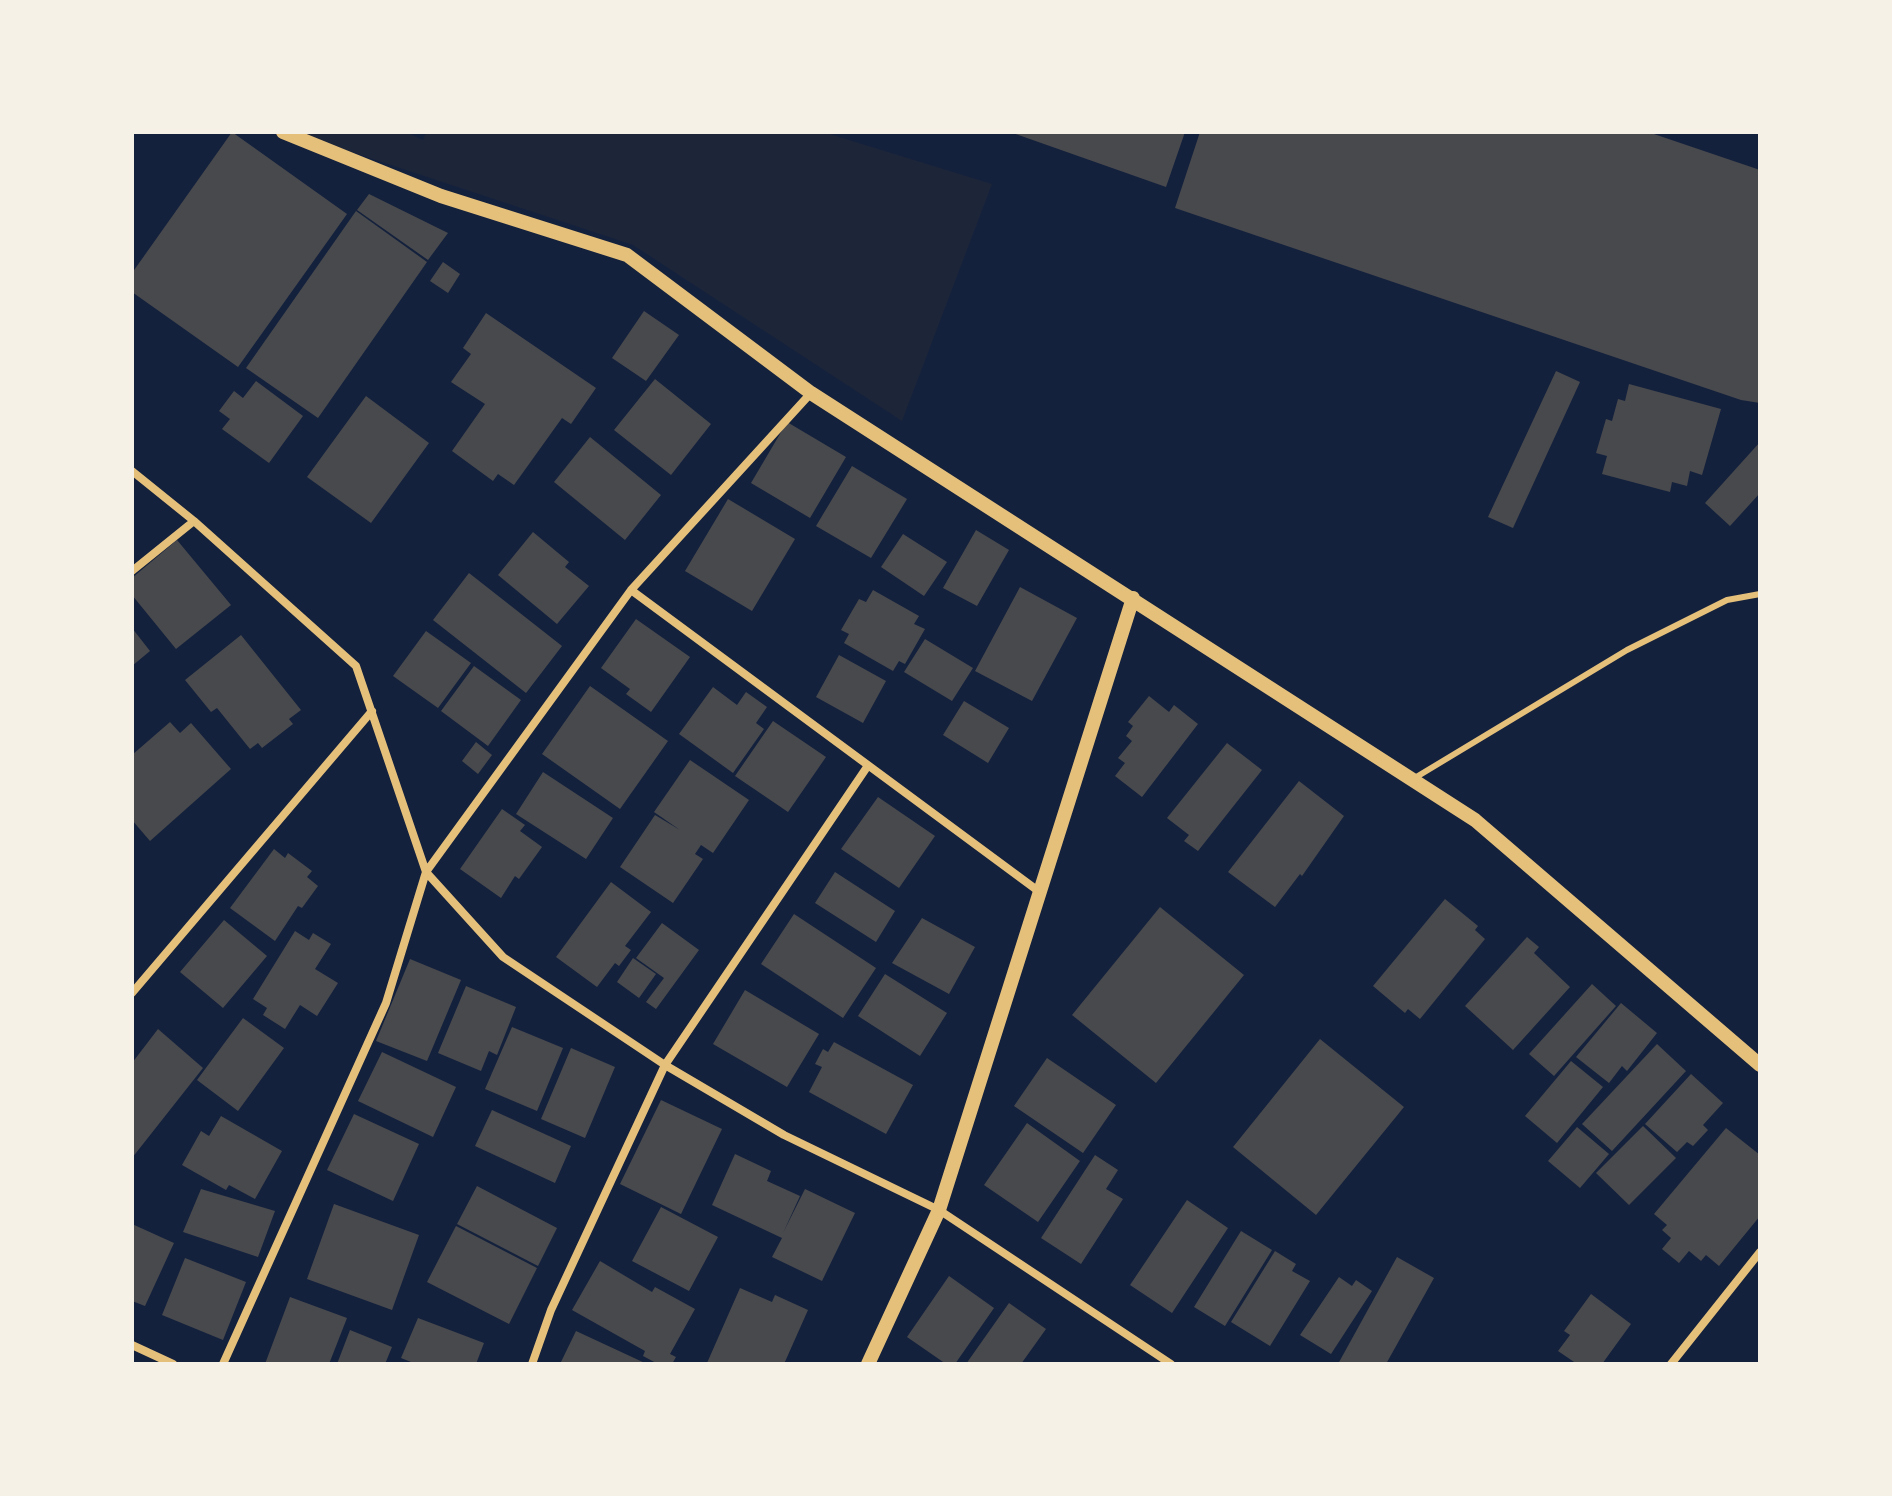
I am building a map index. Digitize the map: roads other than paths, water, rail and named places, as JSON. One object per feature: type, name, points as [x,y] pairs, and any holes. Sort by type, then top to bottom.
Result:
[{"type":"street","points":[[283,132],[441,196],[627,255],[811,393],[1475,820],[1760,1065]]},
{"type":"street","points":[[223,1364],[386,1003],[426,872],[631,590],[811,393]]},
{"type":"street","points":[[132,471],[194,521],[356,666],[426,872],[503,957],[665,1065],[784,1135],[939,1210],[1171,1364]]},
{"type":"street","points":[[132,571],[194,521]]},
{"type":"street","points":[[631,590],[867,767],[1042,893]]},
{"type":"street","points":[[868,1364],[939,1210],[1133,598]]},
{"type":"street","points":[[132,993],[372,711]]},
{"type":"street","points":[[532,1364],[551,1310],[665,1065],[867,767]]},
{"type":"street","points":[[1671,1364],[1760,1252]]},
{"type":"street","points":[[132,1345],[173,1364]]},
{"type":"lane","points":[[1413,779],[1627,650],[1727,600],[1760,594]]}]
